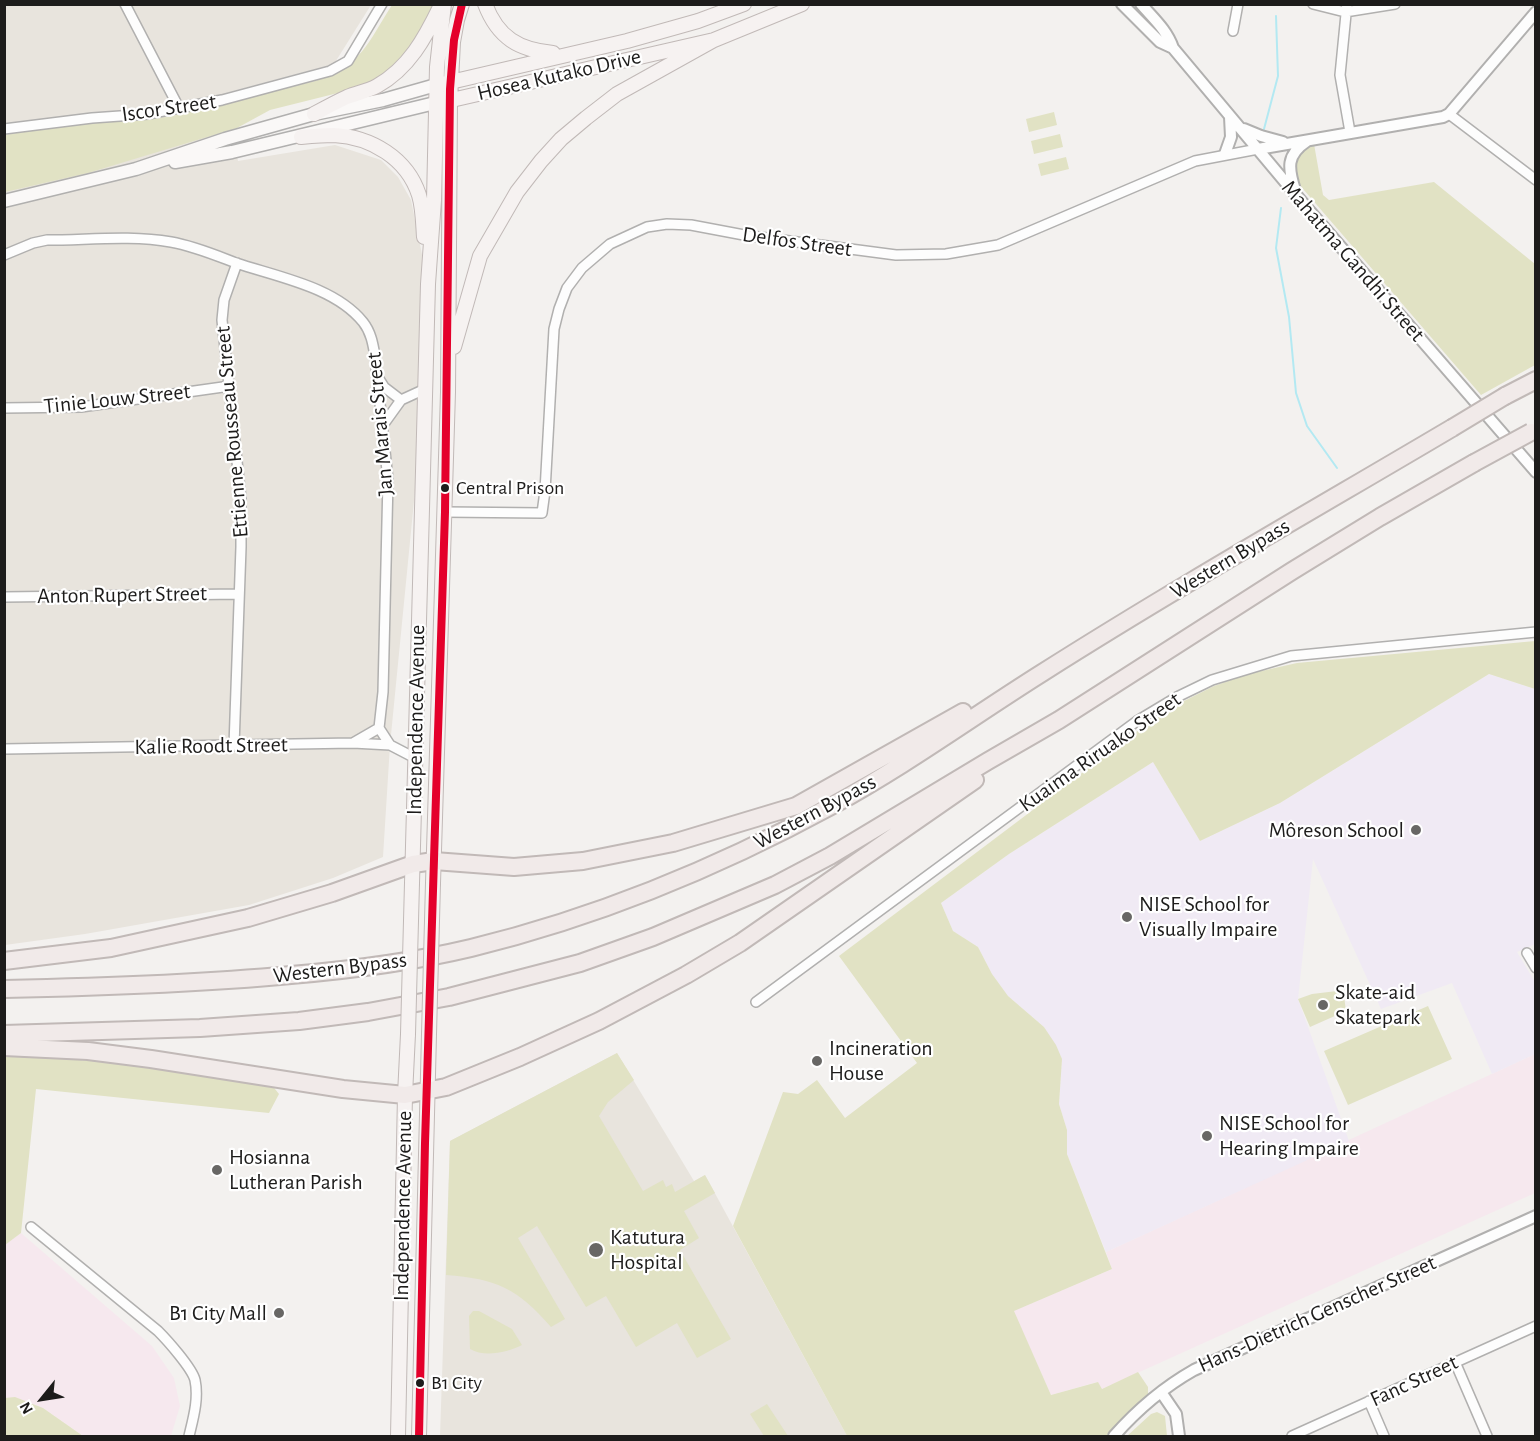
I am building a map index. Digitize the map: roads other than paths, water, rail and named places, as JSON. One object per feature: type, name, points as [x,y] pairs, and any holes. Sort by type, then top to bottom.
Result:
[{"type":"highway","name":"Western Bypass","points":[[4,989],[143,986],[234,981],[333,971],[468,949],[586,915],[708,867],[835,804],[1040,674],[1505,396],[1536,380]]},
{"type":"highway","name":"Western Bypass","points":[[4,1034],[299,1022],[368,1012],[448,998],[580,963],[653,937],[775,885],[830,856],[988,760],[1059,720],[1311,559],[1533,431]]},
{"type":"highway","points":[[4,961],[111,948],[248,918],[332,893],[413,864],[434,861],[514,867],[583,861],[673,843],[796,806],[1014,682],[1040,674]]},
{"type":"highway","points":[[4,1047],[88,1051],[343,1089],[405,1095],[446,1087],[599,1021],[686,975],[740,943],[1059,720]]},
{"type":"main road","name":"Independence Avenue","points":[[398,1437],[405,1095],[428,284],[434,200],[435,104],[442,4]]},
{"type":"main road","points":[[314,114],[346,98],[368,91],[395,73],[408,61],[426,37],[442,4]]},
{"type":"main road","name":"Independence Avenue","points":[[419,1437],[448,393],[450,101],[453,42],[462,4]]},
{"type":"main road","points":[[485,4],[498,30],[516,44],[532,51],[568,55]]},
{"type":"main road","name":"Hosea Kutako Drive","points":[[136,169],[225,139],[314,114],[384,100],[436,85],[568,55],[675,27],[744,4]]},
{"type":"main road","name":"Hosea Kutako Drive","points":[[4,201],[136,169],[301,137],[353,122],[714,40],[802,4]]},
{"type":"main road","points":[[448,393],[456,340],[480,256],[517,192],[561,139],[617,94],[714,40]]},
{"type":"main road","points":[[301,137],[334,135],[370,142],[400,164],[419,195],[428,284]]},
{"type":"street","points":[[126,4],[179,108]]},
{"type":"street","name":"Iscor Street","points":[[4,129],[92,118],[148,114],[222,100],[330,71],[348,61],[382,4]]},
{"type":"street","name":"Mahatma Gandhi Street","points":[[1122,4],[1160,42],[1173,48]]},
{"type":"street","name":"Mahatma Gandhi Street","points":[[1141,4],[1163,29],[1173,48],[1297,196],[1536,472]]},
{"type":"street","points":[[1233,31],[1238,4]]},
{"type":"street","points":[[1313,4],[1346,8],[1395,4]]},
{"type":"street","points":[[1346,8],[1340,75],[1350,132]]},
{"type":"street","points":[[1258,149],[1426,121],[1449,114],[1536,12]]},
{"type":"street","points":[[1449,114],[1536,180]]},
{"type":"street","points":[[1225,154],[1231,137],[1230,116]]},
{"type":"street","points":[[1238,126],[1261,136],[1288,143]]},
{"type":"street","points":[[1297,196],[1290,174],[1290,161],[1297,149],[1310,140]]},
{"type":"street","name":"Delfos Street","points":[[445,512],[542,513],[554,329],[559,309],[567,288],[582,268],[610,244],[629,234],[648,227],[667,224],[691,225],[744,235],[896,255],[946,254],[998,245],[1189,164],[1225,154],[1258,149]]},
{"type":"street","name":"Jan Marais Street","points":[[4,255],[33,243],[48,240],[142,239],[182,245],[322,292],[345,305],[364,323],[371,336],[388,480],[383,692],[379,728]]},
{"type":"street","name":"Ettienne Rousseau Street","points":[[234,746],[241,499],[222,320],[224,300],[237,263]]},
{"type":"street","points":[[377,377],[384,387],[401,400]]},
{"type":"street","name":"Tinie Louw Street","points":[[4,408],[81,407],[230,386]]},
{"type":"street","points":[[383,424],[401,400],[425,389]]},
{"type":"street","name":"Anton Rupert Street","points":[[4,597],[239,594]]},
{"type":"street","name":"Kuaima Riruako Street","points":[[756,1002],[1137,722],[1177,697],[1212,680],[1291,656],[1536,632]]},
{"type":"street","points":[[354,743],[379,728],[390,745]]},
{"type":"street","name":"Kalie Roodt Street","points":[[4,750],[354,743],[390,745],[415,758]]},
{"type":"street","points":[[1527,953],[1536,968]]},
{"type":"street","name":"Hans-Dietrich Genscher Street","points":[[1114,1437],[1137,1412],[1161,1392],[1194,1370],[1536,1216]]},
{"type":"street","points":[[31,1227],[158,1331],[170,1344],[195,1379],[196,1406],[189,1437]]},
{"type":"street","name":"Fanc Street","points":[[1292,1437],[1536,1326]]},
{"type":"street","points":[[1455,1362],[1487,1437]]},
{"type":"street","points":[[1161,1392],[1174,1409],[1179,1437]]},
{"type":"street","points":[[1369,1401],[1384,1437]]},
{"type":"waterway","points":[[1264,129],[1278,76],[1276,16]]},
{"type":"waterway","points":[[1281,208],[1276,248],[1289,317],[1296,393],[1307,426],[1337,468]]},
{"type":"place","name":"Central Prison","points":[[445,488]]},
{"type":"place","name":"Môreson School","points":[[1416,830]]},
{"type":"place","name":"NISE School for Visually Impaire","points":[[1127,917]]},
{"type":"place","name":"Skate-aid Skatepark","points":[[1323,1005]]},
{"type":"place","name":"Incineration House","points":[[817,1061]]},
{"type":"place","name":"NISE School for Hearing Impaire","points":[[1207,1136]]},
{"type":"place","name":"Hosianna Lutheran Parish","points":[[217,1170]]},
{"type":"place","name":"Katutura Hospital","points":[[596,1250]]},
{"type":"place","name":"B1 City Mall","points":[[279,1313]]},
{"type":"place","name":"B1 City","points":[[420,1383]]}]
